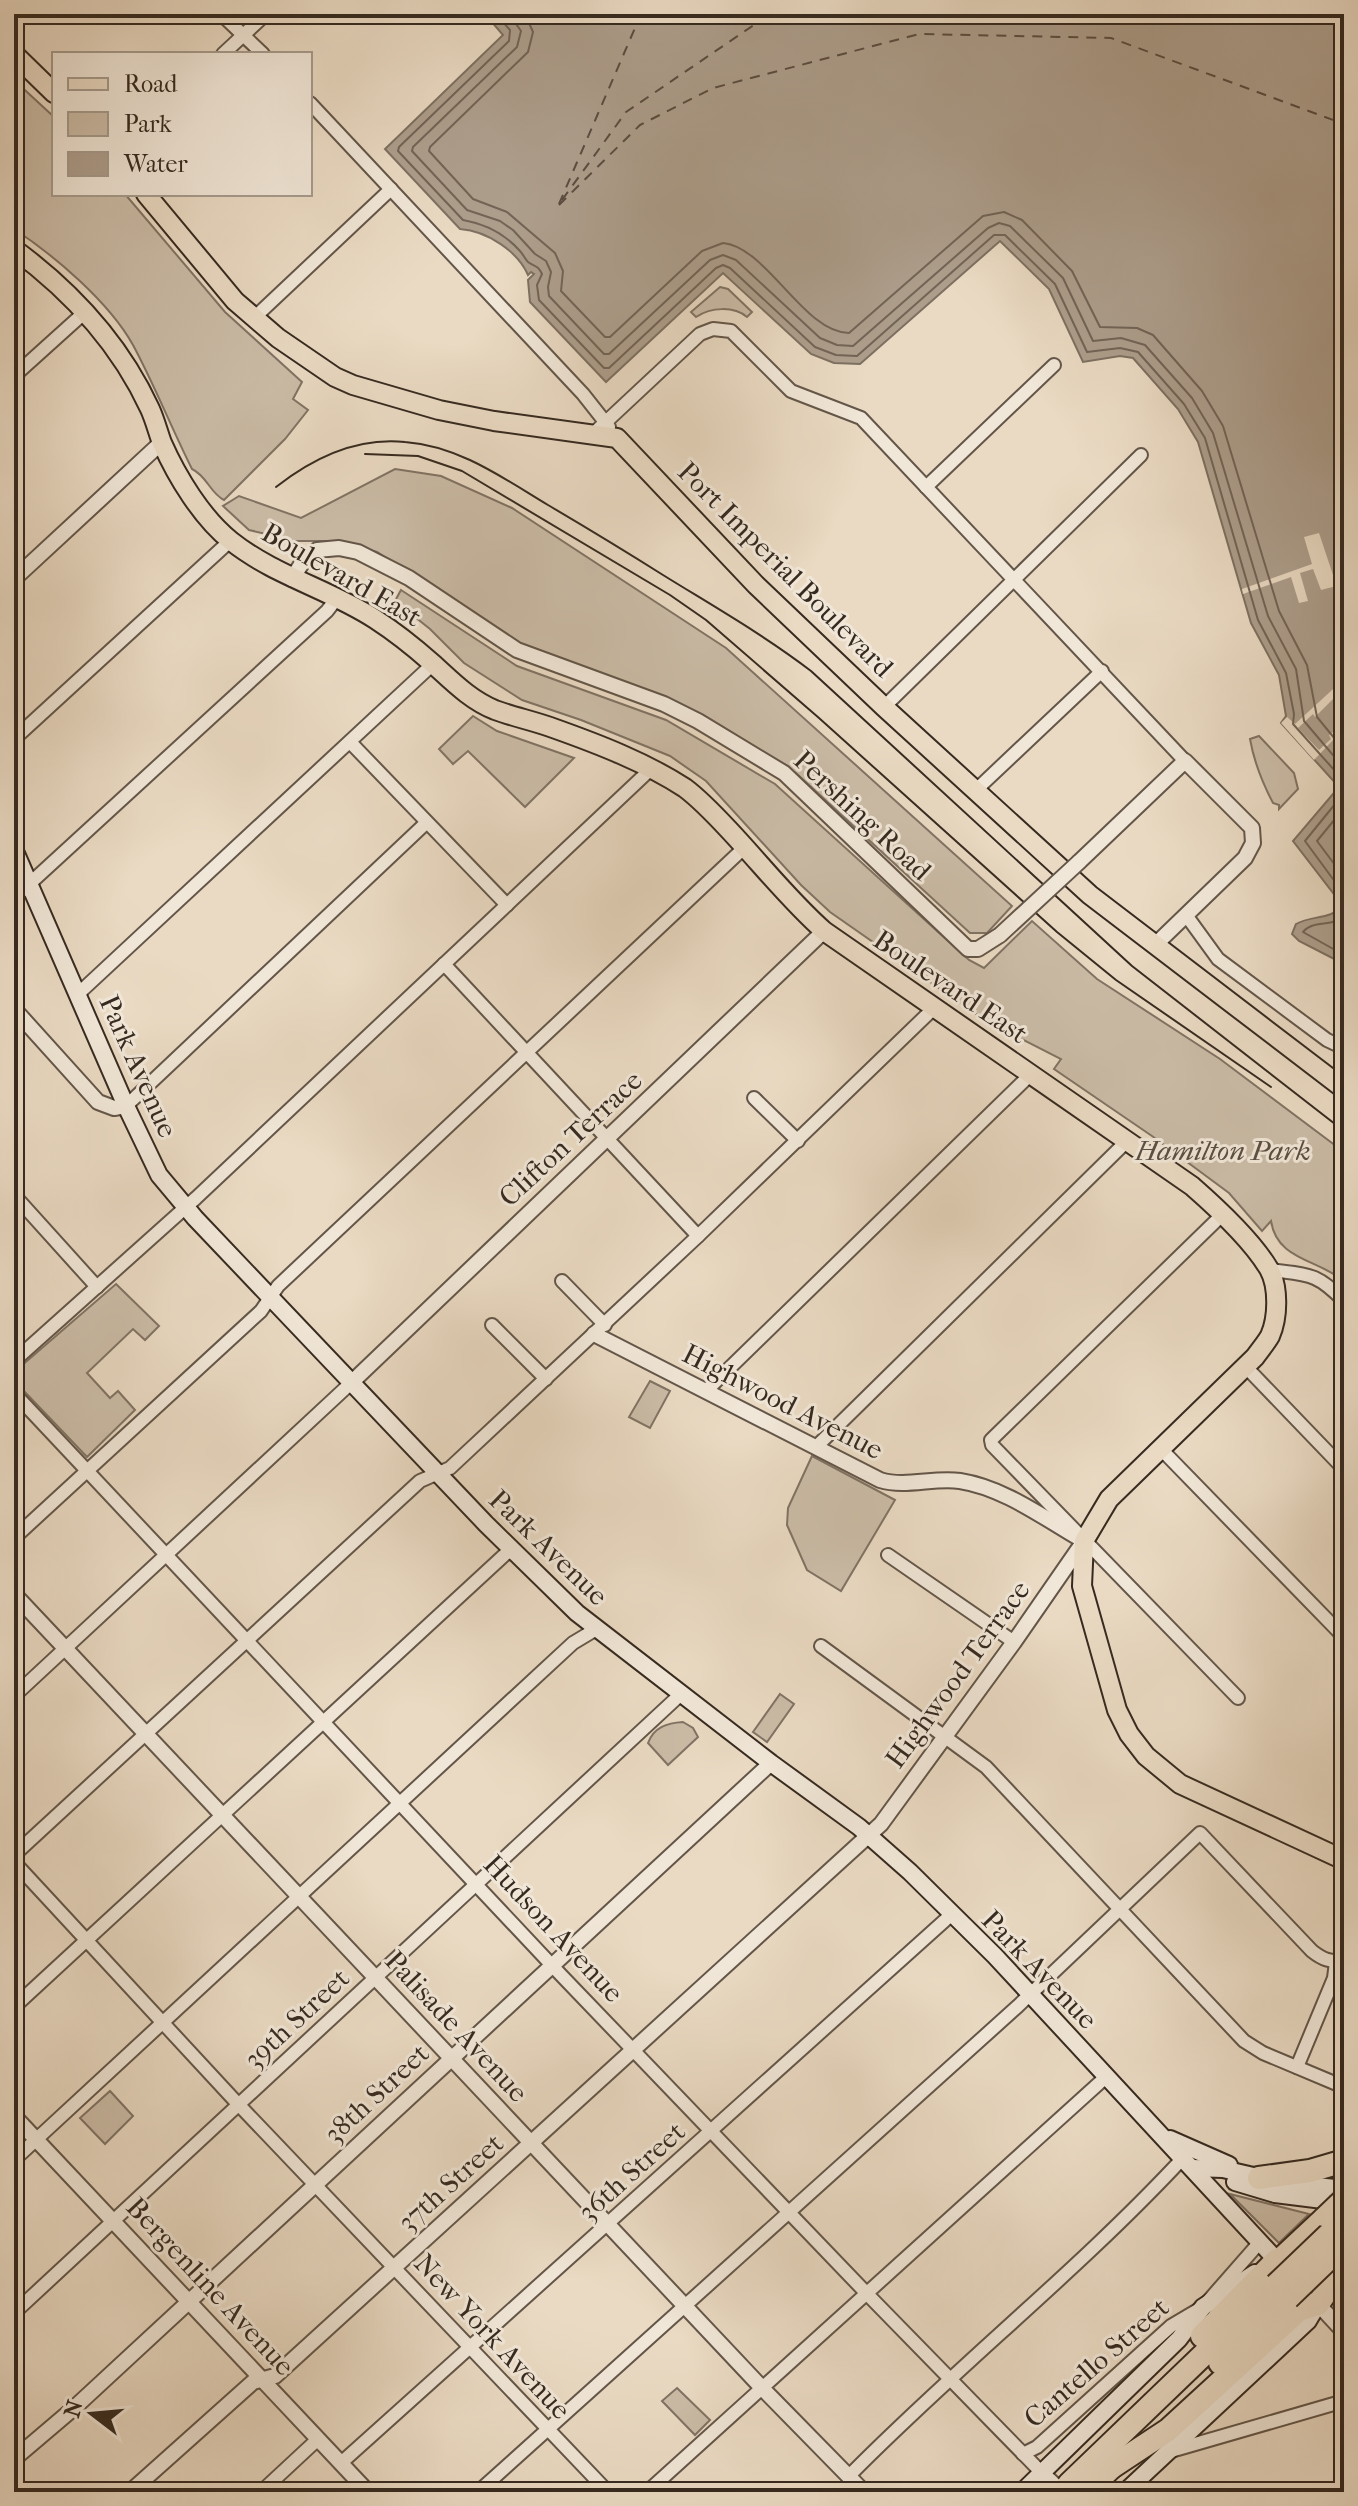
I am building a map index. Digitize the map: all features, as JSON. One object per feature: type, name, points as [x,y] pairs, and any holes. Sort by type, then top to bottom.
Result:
[{"type":"highway","points":[[1259,2178],[1310,2171],[1344,2161]]},
{"type":"highway","points":[[1075,2484],[1112,2467],[1292,2285],[1334,2204]]},
{"type":"highway","points":[[1075,2484],[1292,2285],[1344,2244]]},
{"type":"highway","points":[[1292,2285],[1344,2266]]},
{"type":"main road","points":[[14,54],[52,91]]},
{"type":"main road","name":"Port Imperial Boulevard","points":[[148,196],[235,301],[320,368],[353,385],[439,410],[494,421],[599,428],[617,438],[756,585],[1090,895],[1344,1089]]},
{"type":"main road","name":"Boulevard East","points":[[14,249],[38,267],[85,312],[124,361],[150,408],[162,442],[179,475],[199,506],[230,541],[292,579],[337,598],[385,625],[462,691],[493,709],[553,728],[652,768],[687,790],[824,931],[1192,1186],[1223,1214],[1270,1270]]},
{"type":"main road","name":"Park Avenue","points":[[14,849],[159,1175],[186,1207],[437,1473],[577,1613],[870,1836],[952,1914],[1164,2137],[1260,2242],[1292,2285]]},
{"type":"main road","points":[[1270,1270],[1276,1312],[1270,1336],[1245,1366],[1109,1499],[1084,1541],[1082,1586],[1120,1719],[1140,1749],[1158,1768],[1180,1784],[1344,1860]]},
{"type":"main road","points":[[1164,2137],[1259,2178],[1334,2204]]},
{"type":"main road","points":[[1187,2163],[1259,2178]]},
{"type":"main road","name":"Park Avenue","points":[[1187,2163],[1255,2189],[1334,2204]]},
{"type":"main road","points":[[1125,2492],[1308,2321],[1292,2285],[1344,2284]]},
{"type":"main road","name":"Cantello Street","points":[[1022,2492],[1179,2339],[1203,2307],[1292,2285]]},
{"type":"street","points":[[14,21],[22,14]]},
{"type":"street","points":[[221,14],[261,52]]},
{"type":"street","points":[[225,52],[266,14]]},
{"type":"street","points":[[312,105],[583,394],[599,428],[700,334],[713,329],[725,329],[737,336],[791,391],[861,418],[1252,828],[1254,835],[1250,851],[1155,945]]},
{"type":"street","points":[[254,318],[391,189]]},
{"type":"street","points":[[14,376],[85,312]]},
{"type":"street","points":[[926,487],[1054,365]]},
{"type":"street","points":[[14,579],[162,442]]},
{"type":"street","points":[[884,707],[1141,455]]},
{"type":"street","points":[[14,739],[230,541]]},
{"type":"street","name":"Pershing Road","points":[[292,579],[302,563],[317,550],[339,548],[371,557],[409,578],[517,650],[664,704],[698,721],[784,773],[968,949],[978,949],[1000,935],[1185,761]]},
{"type":"street","points":[[14,898],[327,611],[337,598]]},
{"type":"street","points":[[78,994],[433,664]]},
{"type":"street","points":[[976,790],[1102,671]]},
{"type":"street","points":[[350,742],[507,905]]},
{"type":"street","points":[[14,1361],[186,1207],[652,768]]},
{"type":"street","points":[[14,1009],[98,1102],[114,1108],[126,1106],[426,823]]},
{"type":"street","points":[[14,1538],[261,1311],[278,1286],[745,847]]},
{"type":"street","points":[[1186,915],[1218,959],[1327,1040],[1344,1048]]},
{"type":"street","name":"Clifton Terrace","points":[[351,1383],[824,931]]},
{"type":"street","points":[[444,964],[698,1236]]},
{"type":"street","points":[[14,1855],[420,1481],[450,1468],[798,1141],[934,1008]]},
{"type":"street","points":[[707,1390],[1031,1074]]},
{"type":"street","points":[[754,1098],[798,1141]]},
{"type":"street","points":[[816,1447],[1127,1141]]},
{"type":"street","points":[[14,1195],[97,1287]]},
{"type":"street","points":[[1223,1214],[991,1440],[992,1445],[1238,1698]]},
{"type":"street","points":[[1270,1270],[1312,1275],[1325,1281],[1344,1301]]},
{"type":"street","points":[[562,1281],[600,1329]]},
{"type":"street","points":[[492,1325],[546,1379]]},
{"type":"street","name":"Highwood Avenue","points":[[600,1329],[707,1390],[892,1484],[956,1481],[985,1486],[1084,1541]]},
{"type":"street","points":[[1245,1366],[1344,1469]]},
{"type":"street","points":[[14,1696],[351,1383]]},
{"type":"street","name":"Hudson Avenue","points":[[14,1393],[552,1966],[867,2294],[1041,2472],[1075,2484]]},
{"type":"street","points":[[1160,1448],[1344,1637]]},
{"type":"street","name":"Highwood Terrace","points":[[870,1836],[1014,1642],[1084,1541]]},
{"type":"street","points":[[14,2007],[511,1549]]},
{"type":"street","points":[[888,1555],[1014,1642]]},
{"type":"street","name":"Palisade Avenue","points":[[14,1594],[763,2389],[864,2492]]},
{"type":"street","points":[[14,2160],[573,1643],[598,1628]]},
{"type":"street","points":[[821,1646],[986,1767],[1239,2036],[1263,2053],[1344,2087]]},
{"type":"street","name":"39th Street","points":[[14,2313],[681,1694]]},
{"type":"street","name":"38th Street","points":[[14,2459],[74,2408],[771,1763]]},
{"type":"street","points":[[478,2492],[1029,1994],[1200,1833],[1312,1951],[1322,1959],[1340,1961],[1297,2067]]},
{"type":"street","name":"37th Street","points":[[130,2492],[253,2382],[275,2376],[870,1836]]},
{"type":"street","name":"New York Avenue","points":[[14,1862],[238,2104],[608,2492]]},
{"type":"street","name":"36th Street","points":[[341,2463],[952,1914]]},
{"type":"street","points":[[647,2492],[1107,2076]]},
{"type":"street","name":"Bergenline Avenue","points":[[14,2116],[368,2492]]},
{"type":"street","points":[[848,2477],[950,2379],[1187,2163]]},
{"type":"street","name":"Cantello Street","points":[[1023,2454],[1037,2447],[1171,2326],[1203,2307],[1260,2242]]},
{"type":"street","points":[[1292,2285],[1344,2332]]},
{"type":"street","points":[[1171,2451],[1344,2401]]},
{"type":"street","points":[[261,2492],[318,2439]]},
{"type":"green space","points":[[14,80],[52,115],[52,196],[127,196],[225,312],[302,382],[293,399],[308,410],[285,439],[224,500],[192,469],[141,360],[123,329],[80,281],[14,229]]},
{"type":"green space","points":[[720,287],[728,289],[752,312],[747,317],[736,311],[715,310],[696,317],[691,312]]},
{"type":"green space","points":[[395,469],[441,476],[512,508],[726,648],[1012,906],[987,933],[970,933],[797,774],[733,735],[534,651],[499,632],[377,552],[339,541],[266,541],[266,534],[249,530],[223,506],[239,496],[301,518]]},
{"type":"green space","name":"Hamilton Park","points":[[401,590],[517,666],[666,720],[775,784],[969,960],[984,968],[1032,921],[1097,979],[1220,1059],[1344,1152],[1344,1281],[1281,1244],[1271,1221],[1262,1231],[1229,1193],[1054,1069],[1061,1059],[986,1021],[830,912],[801,885],[706,781],[670,756],[522,700],[464,663],[430,629],[395,601]]},
{"type":"green space","points":[[473,716],[497,731],[574,758],[525,807],[468,751],[453,764],[439,749]]},
{"type":"green space","points":[[1259,736],[1294,773],[1298,789],[1279,809],[1269,795],[1254,756],[1250,739]]},
{"type":"green space","points":[[116,1284],[159,1326],[145,1340],[133,1329],[87,1373],[110,1398],[118,1391],[135,1410],[87,1457],[21,1388],[17,1374],[20,1367]]},
{"type":"green space","points":[[650,1381],[670,1391],[650,1428],[629,1417]]},
{"type":"green space","points":[[812,1456],[895,1500],[841,1591],[807,1570],[787,1525],[788,1508]]},
{"type":"green space","points":[[780,1694],[794,1704],[767,1742],[753,1732]]},
{"type":"green space","points":[[683,1722],[693,1728],[698,1737],[668,1765],[648,1743],[662,1727]]},
{"type":"green space","points":[[110,2091],[133,2116],[105,2144],[80,2118]]},
{"type":"green space","points":[[1230,2194],[1309,2214],[1279,2243]]},
{"type":"green space","points":[[677,2388],[710,2420],[695,2435],[662,2401]]},
{"type":"water","points":[[485,14],[1344,14],[1344,964],[1299,941],[1292,934],[1296,924],[1332,913],[1343,906],[1293,841],[1339,787],[1281,723],[1286,716],[1279,675],[1251,623],[1198,442],[1178,409],[1133,358],[1120,356],[1083,362],[1049,289],[1000,241],[860,364],[834,363],[811,354],[723,273],[606,382],[530,302],[528,280],[534,274],[531,272],[528,275],[517,258],[501,244],[481,234],[460,229],[385,149],[503,35]]},
{"type":"pier","points":[[1319,533],[1335,581],[1344,580],[1344,584],[1321,590],[1313,569],[1300,573],[1308,601],[1299,603],[1291,577],[1243,594],[1242,589],[1312,564],[1304,537]]},
{"type":"pier","points":[[1344,679],[1344,688],[1315,717],[1313,714],[1298,728],[1319,750],[1331,739],[1329,735],[1333,732],[1337,736],[1344,734],[1344,753],[1333,740],[1314,760],[1281,723],[1287,717],[1295,724]]},
{"type":"ferry route","points":[[559,204],[641,14]]},
{"type":"ferry route","points":[[562,200],[626,112],[770,14]]},
{"type":"ferry route","points":[[559,205],[640,125],[713,88],[919,34],[1111,38],[1344,124]]},
{"type":"tram line","points":[[276,487],[305,467],[336,452],[387,441],[444,450],[514,484],[738,621],[811,671],[1132,966],[1344,1131]]},
{"type":"tram line","points":[[365,454],[418,456],[462,471],[670,595],[706,620],[1057,932],[1116,980],[1271,1087]]}]
